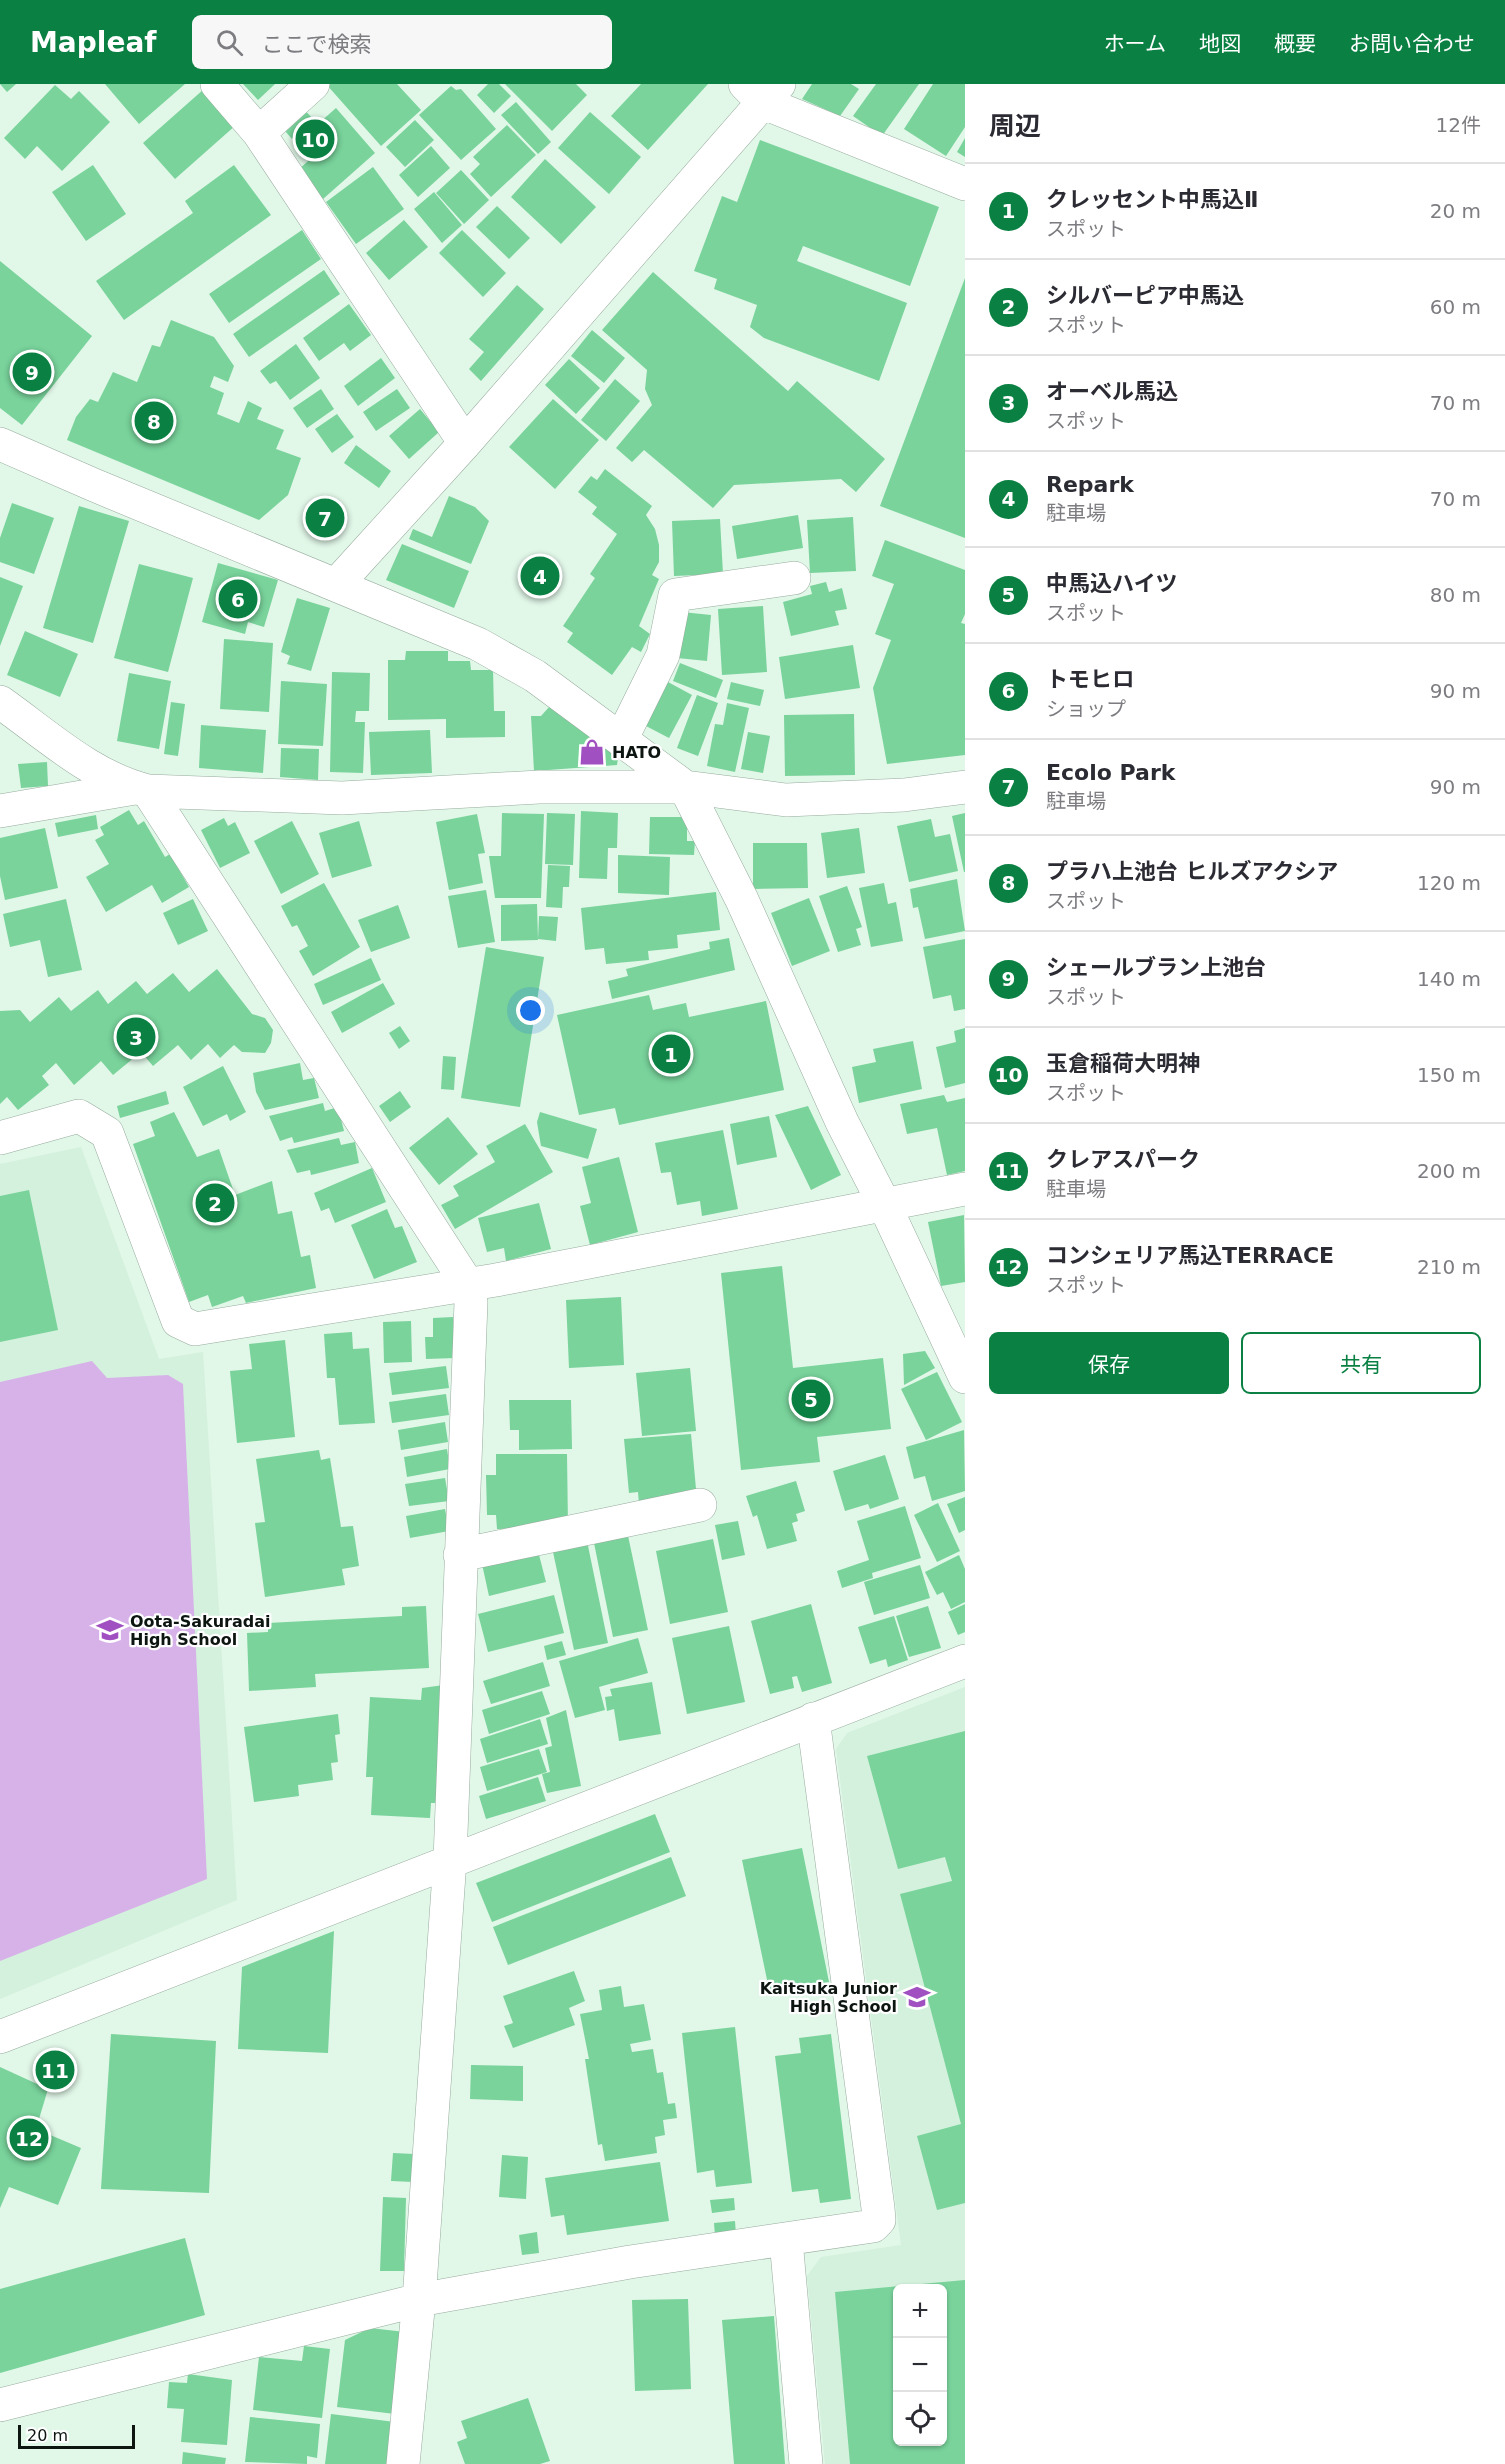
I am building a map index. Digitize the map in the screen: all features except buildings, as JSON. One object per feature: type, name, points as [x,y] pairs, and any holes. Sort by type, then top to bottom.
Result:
[{"type":"street","points":[[217,84],[259,133],[465,442]]},
{"type":"street","points":[[259,133],[314,84]]},
{"type":"street","points":[[337,584],[465,442],[763,90],[965,184]]},
{"type":"street","points":[[0,444],[478,644],[535,676],[685,787],[741,900],[842,1122],[884,1204],[965,1377]]},
{"type":"street","points":[[621,740],[663,655],[675,595],[794,578]]},
{"type":"street","points":[[0,702],[71,756],[142,789],[468,1285],[471,1302],[450,1860],[419,2300],[403,2464]]},
{"type":"street","points":[[0,811],[142,789],[342,798],[539,788],[685,787],[786,800],[904,795],[965,787]]},
{"type":"street","points":[[0,1138],[78,1116],[107,1132],[178,1321],[195,1329],[468,1285],[965,1189]]},
{"type":"street","points":[[460,1555],[700,1505]]},
{"type":"street","points":[[0,2037],[965,1661]]},
{"type":"street","points":[[0,2405],[419,2300],[630,2262],[873,2226],[879,2220],[813,1719]]},
{"type":"street","points":[[786,2240],[806,2464]]},
{"type":"shaded area","name":"Oota-Sakuradai High School","points":[[81,1147],[159,1359],[203,1352],[237,1900],[0,1999],[0,1164]]},
{"type":"shaded area","name":"Oota-Sakuradai High School","points":[[92,1361],[107,1378],[168,1375],[183,1384],[207,1879],[0,1961],[0,1382]]},
{"type":"shaded area","name":"Kaitsuka Junior High School","points":[[965,1687],[965,2464],[825,2464],[807,2276],[821,2257],[901,2245],[836,1749],[847,1733]]},
{"type":"place","name":"玉倉稲荷大明神","points":[[315,139]]},
{"type":"place","name":"シェールブラン上池台","points":[[32,372]]},
{"type":"place","name":"プラハ上池台 ヒルズアクシア","points":[[154,421]]},
{"type":"place","name":"Ecolo Park","points":[[325,518]]},
{"type":"place","name":"Repark","points":[[540,576]]},
{"type":"place","name":"トモヒロ","points":[[238,599]]},
{"type":"place","name":"HATO","points":[[592,752]]},
{"type":"place","name":"オーベル馬込","points":[[136,1037]]},
{"type":"place","name":"クレッセント中馬込Ⅱ","points":[[671,1054]]},
{"type":"place","name":"シルバーピア中馬込","points":[[215,1203]]},
{"type":"place","name":"中馬込ハイツ","points":[[811,1399]]},
{"type":"place","name":"Oota-Sakuradai High School","points":[[110,1630]]},
{"type":"place","name":"Kaitsuka Junior High School","points":[[917,1997]]},
{"type":"place","name":"クレアスパーク","points":[[55,2070]]},
{"type":"place","name":"コンシェリア馬込TERRACE","points":[[29,2138]]}]
